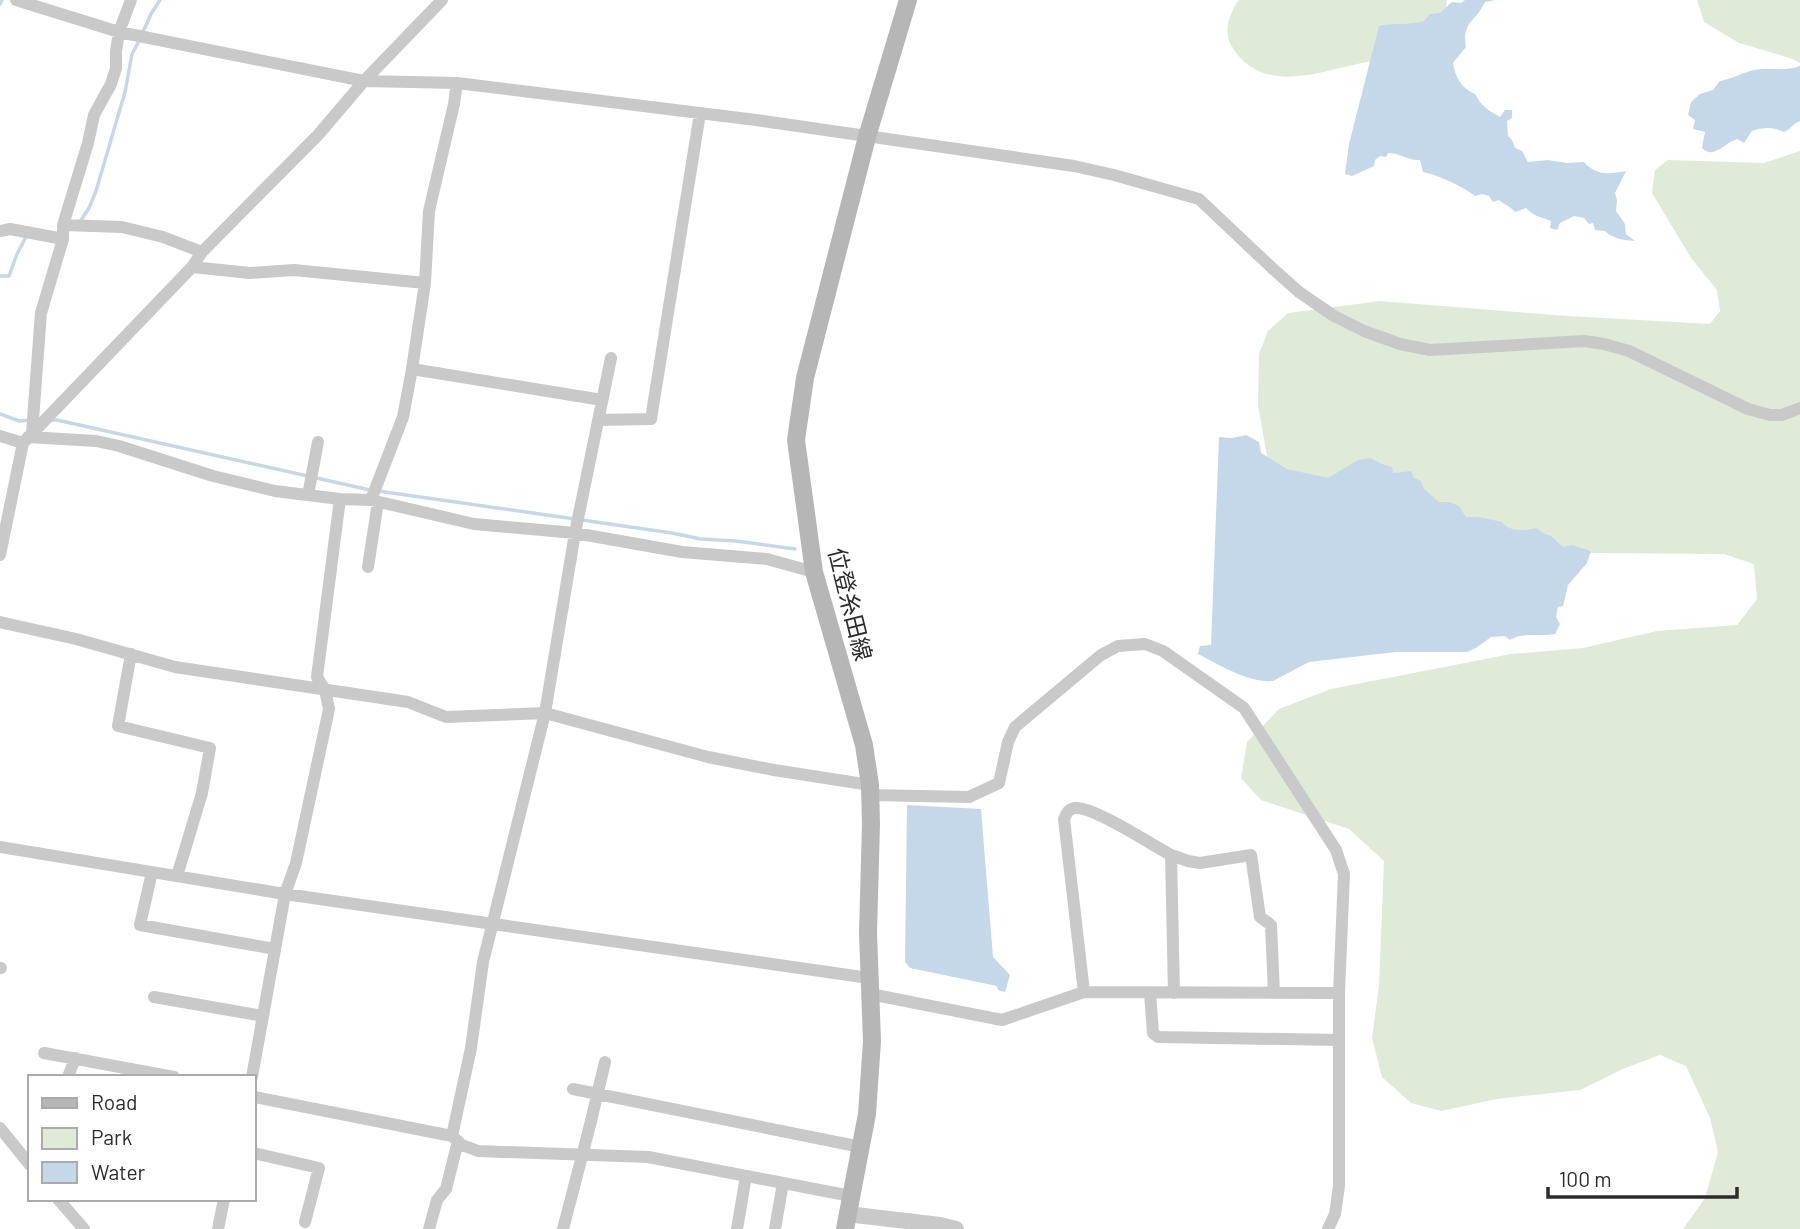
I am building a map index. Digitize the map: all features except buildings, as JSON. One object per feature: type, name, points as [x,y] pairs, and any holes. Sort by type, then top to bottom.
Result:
[{"type":"main road","name":"位登糸田線","points":[[846,1222],[867,1114],[872,1041],[868,933],[870,790],[864,745],[814,572],[796,440],[805,378],[867,137],[908,0]]},
{"type":"street","points":[[16,0],[119,32],[365,81],[457,83],[700,113],[1114,174],[1199,199],[1299,292],[1334,316],[1400,344],[1430,350],[1584,341],[1604,344],[1650,360],[1748,409],[1770,415],[1783,415],[1800,408]]},
{"type":"street","points":[[0,555],[28,438],[41,313],[63,239],[63,225],[94,115],[111,84],[116,68],[119,32],[131,0]]},
{"type":"street","points":[[28,438],[192,267],[202,252],[318,135],[442,0]]},
{"type":"street","points":[[368,567],[375,501],[403,417],[412,369],[425,283],[429,211],[457,83]]},
{"type":"street","points":[[598,420],[651,419],[700,113]]},
{"type":"street","points":[[63,225],[122,227],[163,237],[202,252]]},
{"type":"street","points":[[0,231],[10,229],[63,239]]},
{"type":"street","points":[[192,267],[250,273],[294,270],[425,283]]},
{"type":"street","points":[[429,1229],[437,1200],[446,1189],[483,962],[545,713],[575,533],[611,358]]},
{"type":"street","points":[[412,369],[602,400]]},
{"type":"street","points":[[0,436],[96,441],[213,476],[275,491],[375,501],[474,524],[575,533],[681,552],[767,559],[814,572]]},
{"type":"street","points":[[307,495],[318,442]]},
{"type":"street","points":[[253,1075],[285,894],[296,863],[329,709],[325,690],[317,677],[340,499]]},
{"type":"street","points":[[0,622],[76,639],[175,667],[408,702],[446,717],[545,713],[708,757],[870,790],[969,797],[999,783],[1008,742],[1015,727],[1101,656],[1118,646],[1145,644],[1163,651],[1244,708],[1336,850],[1345,874],[1339,993],[1339,1186],[1335,1214],[1328,1229]]},
{"type":"street","points":[[131,654],[118,726],[210,748],[202,793],[177,876]]},
{"type":"street","points":[[1084,992],[1064,819],[1068,810],[1073,808],[1095,814],[1171,855],[1188,861],[1200,863],[1251,855],[1260,917],[1271,925],[1274,993]]},
{"type":"street","points":[[0,847],[285,894],[492,923],[869,986],[1002,1020],[1084,992],[1339,993]]},
{"type":"street","points":[[1171,855],[1174,993]]},
{"type":"street","points":[[152,872],[140,925],[275,949]]},
{"type":"street","points":[[1150,993],[1153,1033],[1158,1037],[1339,1040]]},
{"type":"street","points":[[154,998],[263,1016]]},
{"type":"street","points":[[44,1053],[164,1075]]},
{"type":"street","points":[[69,1075],[75,1058]]},
{"type":"street","points":[[563,1229],[605,1062]]},
{"type":"street","points":[[572,1089],[860,1147]]},
{"type":"street","points":[[256,1097],[455,1139],[478,1150],[648,1157],[851,1196]]},
{"type":"street","points":[[0,1128],[28,1163]]},
{"type":"street","points":[[256,1153],[319,1168],[305,1222]]},
{"type":"street","points":[[737,1229],[746,1175]]},
{"type":"street","points":[[775,1229],[783,1183]]},
{"type":"street","points":[[60,1201],[84,1229]]},
{"type":"street","points":[[218,1229],[224,1201]]},
{"type":"street","points":[[846,1222],[940,1225],[956,1229]]},
{"type":"green space","points":[[1239,0],[1447,0],[1443,14],[1405,53],[1323,72],[1288,77],[1256,70],[1243,60],[1231,45],[1229,22]]},
{"type":"green space","points":[[1697,0],[1800,0],[1800,63],[1739,43],[1704,22]]},
{"type":"green space","points":[[1800,151],[1800,1229],[1683,1229],[1705,1198],[1718,1152],[1710,1118],[1686,1066],[1660,1055],[1625,1068],[1580,1090],[1497,1099],[1441,1111],[1411,1103],[1382,1077],[1372,1038],[1379,986],[1384,861],[1349,829],[1261,800],[1241,778],[1247,742],[1279,709],[1331,689],[1511,654],[1583,648],[1657,631],[1737,625],[1757,599],[1754,564],[1724,554],[1509,549],[1268,462],[1258,405],[1259,354],[1268,331],[1288,313],[1380,301],[1710,324],[1720,311],[1717,290],[1691,258],[1652,193],[1655,170],[1668,160],[1764,163]]},
{"type":"water","points":[[1465,0],[1496,0],[1485,2],[1468,27],[1466,47],[1453,63],[1460,82],[1475,94],[1486,108],[1500,117],[1505,110],[1512,110],[1512,118],[1507,121],[1508,136],[1528,162],[1584,162],[1598,172],[1626,171],[1615,193],[1616,211],[1625,224],[1626,234],[1635,241],[1619,239],[1605,231],[1595,230],[1593,223],[1589,224],[1584,218],[1574,216],[1560,223],[1557,230],[1550,228],[1551,221],[1526,208],[1515,212],[1499,200],[1493,202],[1489,196],[1475,196],[1450,182],[1423,172],[1420,160],[1397,154],[1380,156],[1375,160],[1374,166],[1352,176],[1345,174],[1349,144],[1379,26],[1424,21],[1430,14],[1440,13],[1452,2],[1461,3]]},
{"type":"water","points":[[1800,66],[1800,121],[1784,132],[1760,129],[1752,131],[1744,143],[1737,139],[1711,152],[1702,148],[1705,132],[1693,129],[1695,120],[1688,115],[1691,102],[1700,94],[1713,90],[1720,81],[1749,71]]},
{"type":"water","points":[[1246,435],[1259,442],[1261,453],[1287,469],[1328,478],[1358,460],[1370,458],[1392,467],[1393,473],[1411,471],[1414,478],[1421,481],[1424,489],[1439,502],[1450,502],[1459,506],[1466,517],[1502,522],[1517,530],[1536,528],[1563,547],[1572,545],[1591,551],[1587,563],[1568,585],[1563,606],[1558,607],[1556,617],[1560,624],[1555,634],[1526,635],[1510,640],[1505,636],[1491,637],[1467,652],[1396,652],[1309,662],[1273,681],[1244,676],[1198,654],[1200,646],[1211,645],[1219,437]]},
{"type":"water","points":[[907,805],[981,809],[993,957],[1010,975],[1005,992],[998,990],[997,986],[910,968],[905,962]]},
{"type":"waterway","points":[[0,4],[2,0]]},
{"type":"waterway","points":[[143,32],[160,0]]},
{"type":"waterway","points":[[79,223],[96,191],[125,92],[132,54],[140,39]]},
{"type":"waterway","points":[[0,276],[9,276],[26,237]]},
{"type":"waterway","points":[[0,414],[19,421],[31,420]]},
{"type":"waterway","points":[[50,420],[370,490]]},
{"type":"waterway","points":[[378,491],[575,519]]},
{"type":"waterway","points":[[582,520],[701,539],[795,549]]}]
